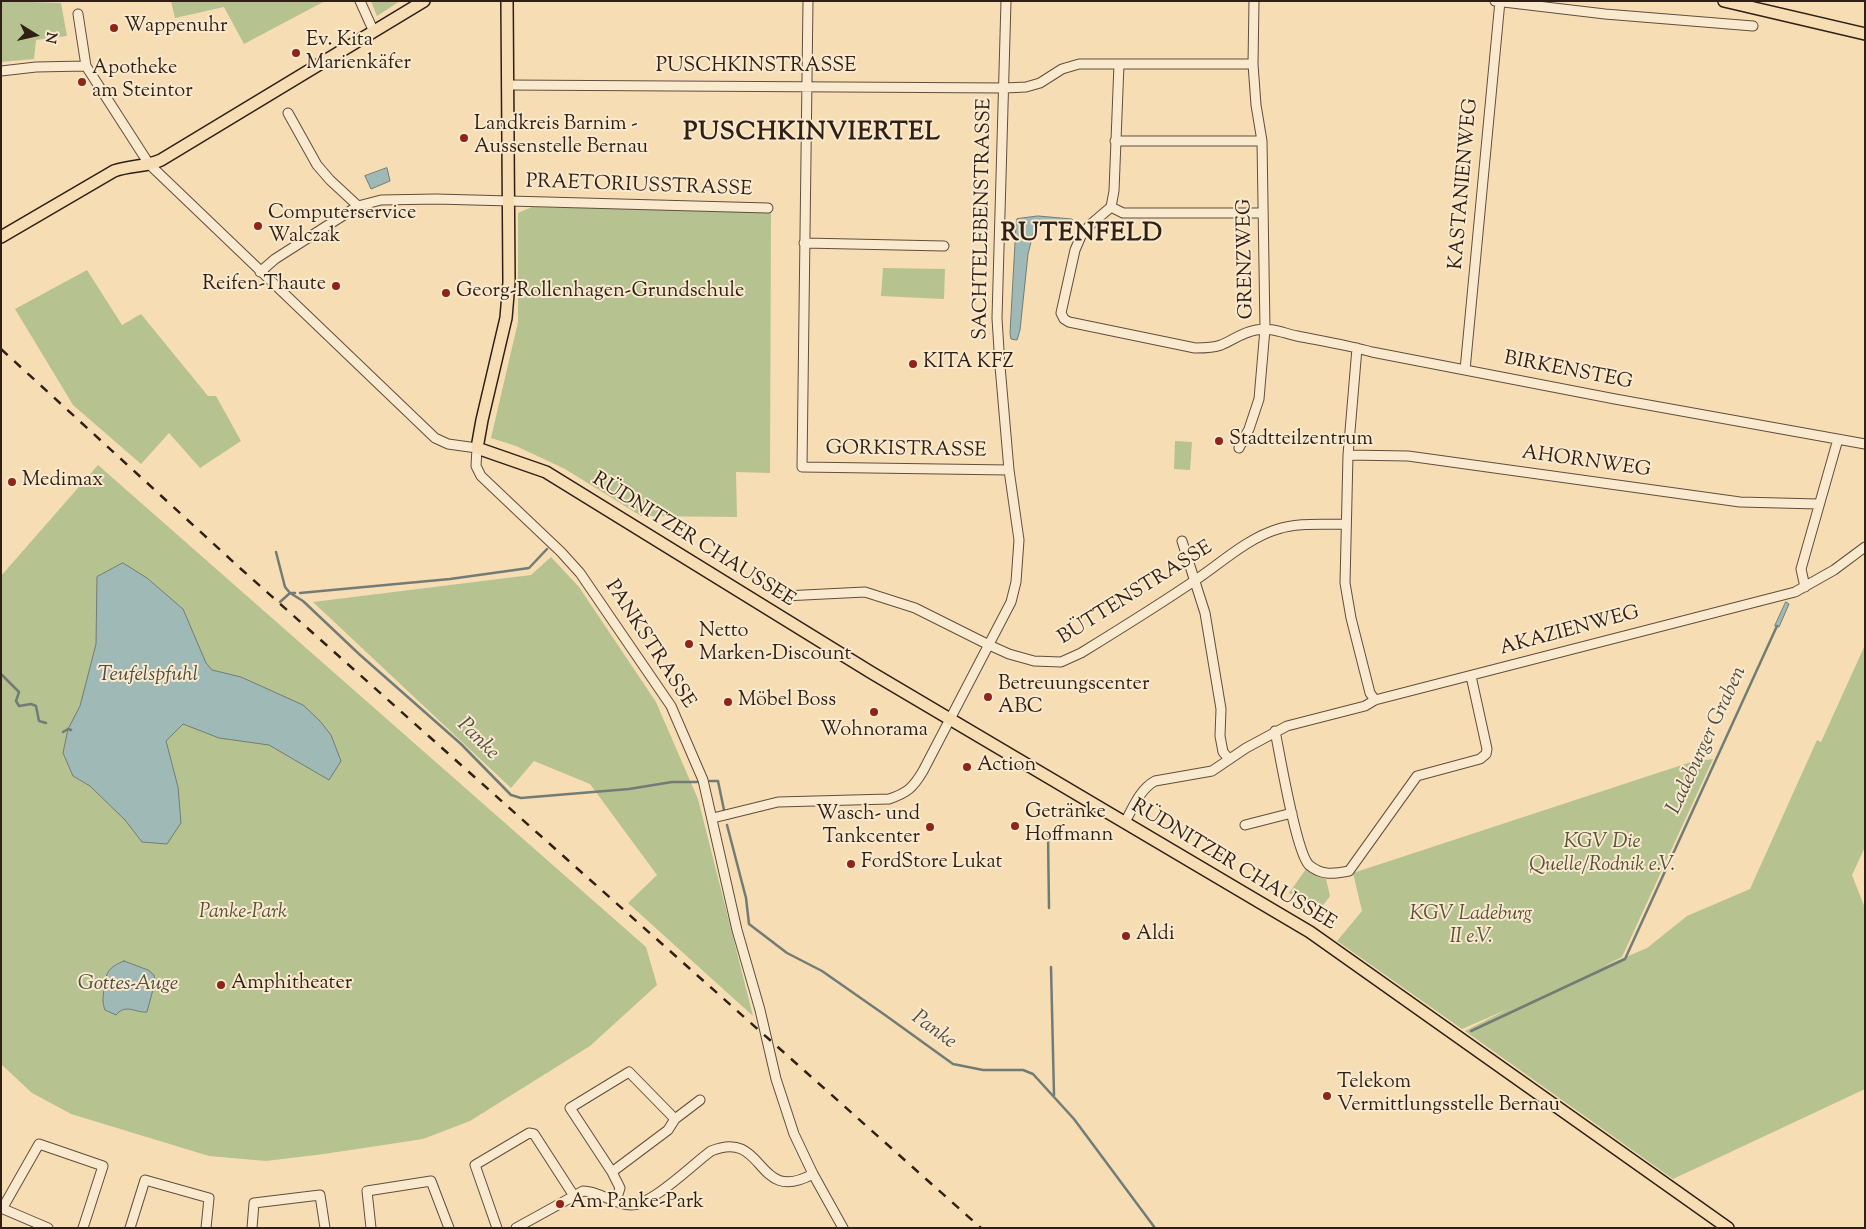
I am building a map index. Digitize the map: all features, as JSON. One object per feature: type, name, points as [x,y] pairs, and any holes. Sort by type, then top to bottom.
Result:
[{"type":"main road","points":[[1,238],[114,171],[161,160],[424,1]]},
{"type":"main road","points":[[477,448],[506,318],[509,282],[507,1]]},
{"type":"main road","points":[[1724,1],[1865,34]]},
{"type":"main road","name":"RÜDNITZER CHAUSSEE","points":[[477,448],[546,472],[950,720],[1310,932],[1728,1228]]},
{"type":"street","points":[[360,1],[374,32]]},
{"type":"street","points":[[808,1],[804,243],[944,246]]},
{"type":"street","name":"SACHTELEBENSTRASSE","points":[[713,818],[778,802],[889,799],[904,794],[916,783],[1012,602],[1018,566],[1018,520],[1010,470],[997,318],[1006,1]]},
{"type":"street","name":"GRENZWEG","points":[[1239,448],[1249,429],[1259,399],[1265,329],[1262,141],[1256,104],[1253,64],[1254,1]]},
{"type":"street","points":[[1495,1],[1605,14],[1754,26]]},
{"type":"street","name":"KASTANIENWEG","points":[[1465,370],[1500,1]]},
{"type":"street","points":[[78,14],[86,66],[149,164],[435,438],[448,444],[477,448]]},
{"type":"street","name":"PUSCHKINSTRASSE","points":[[507,84],[1005,88],[1026,87],[1040,83],[1062,70],[1079,64],[1119,64]]},
{"type":"street","points":[[1253,64],[1119,64],[1114,191],[1111,207],[1090,225],[1081,236],[1075,250],[1061,313],[1068,322],[1195,348],[1208,348],[1220,345],[1247,332],[1265,329]]},
{"type":"street","points":[[1,71],[36,67],[86,66]]},
{"type":"street","points":[[288,113],[317,165],[358,206]]},
{"type":"street","points":[[1115,142],[1262,141]]},
{"type":"street","name":"PRAETORIUSSTRASSE","points":[[260,272],[275,259],[358,206],[382,200],[509,201],[768,208]]},
{"type":"street","points":[[1111,207],[1123,213],[1263,213]]},
{"type":"street","name":"GORKISTRASSE","points":[[804,243],[802,467],[1010,470]]},
{"type":"street","name":"BIRKENSTEG","points":[[1265,329],[1275,329],[1294,336],[1615,399],[1865,444]]},
{"type":"street","points":[[1357,348],[1348,455],[1345,583],[1351,618],[1370,693],[1375,700]]},
{"type":"street","points":[[1805,587],[1801,569],[1838,439]]},
{"type":"street","name":"PANKSTRASSE","points":[[477,448],[476,466],[481,476],[561,552],[580,573],[671,706],[700,772],[713,818],[738,930],[760,1010],[776,1079],[794,1134],[813,1174],[843,1228]]},
{"type":"street","name":"AHORNWEG","points":[[1348,455],[1408,456],[1740,502],[1818,504]]},
{"type":"street","name":"BÜTTENSTRASSE","points":[[784,596],[865,592],[915,608],[1009,654],[1034,661],[1061,662],[1081,653],[1266,533],[1280,528],[1346,524]]},
{"type":"street","points":[[1182,541],[1205,613],[1221,709],[1220,736],[1223,752],[1229,759]]},
{"type":"street","name":"AKAZIENWEG","points":[[1126,822],[1140,797],[1150,784],[1155,781],[1212,771],[1275,731],[1287,726],[1366,706],[1375,700],[1795,592],[1834,570],[1865,548]]},
{"type":"street","points":[[1275,731],[1303,858],[1310,866],[1328,875],[1349,871],[1417,776],[1480,759],[1486,754],[1487,749],[1471,676]]},
{"type":"street","points":[[1245,825],[1292,813]]},
{"type":"street","points":[[616,1201],[620,1188],[612,1172],[570,1108],[629,1072],[675,1120]]},
{"type":"street","points":[[612,1172],[668,1130],[675,1120],[700,1100]]},
{"type":"street","points":[[497,1228],[475,1166],[529,1133],[534,1134],[574,1196]]},
{"type":"street","points":[[48,1228],[2,1208],[39,1144],[103,1166],[83,1228]]},
{"type":"street","points":[[516,1228],[583,1191],[592,1191],[631,1205],[642,1203],[654,1196],[711,1150],[722,1146],[731,1146],[748,1151],[768,1174],[779,1181],[788,1183],[800,1181],[813,1174]]},
{"type":"street","points":[[130,1228],[145,1180],[209,1198],[206,1228]]},
{"type":"street","points":[[371,1228],[367,1191],[432,1181],[449,1228]]},
{"type":"street","points":[[252,1228],[254,1203],[320,1196],[325,1228]]},
{"type":"green space","points":[[1,1],[61,3],[67,36],[36,40],[34,59],[1,62]]},
{"type":"green space","points":[[171,1],[325,1],[244,44],[224,7],[175,18]]},
{"type":"green space","points":[[371,1],[400,1],[377,16]]},
{"type":"green space","points":[[532,207],[771,212],[770,473],[736,472],[737,517],[641,516],[565,469],[516,446],[491,438],[518,322],[518,213]]},
{"type":"green space","points":[[883,268],[945,269],[944,299],[881,296]]},
{"type":"green space","points":[[87,270],[122,325],[141,314],[208,396],[216,396],[241,441],[200,468],[169,433],[141,464],[73,405],[15,309]]},
{"type":"green space","points":[[1175,441],[1192,442],[1190,470],[1174,469]]},
{"type":"green space","name":"Panke-Park","points":[[98,465],[646,947],[657,985],[590,1046],[470,1121],[423,1139],[266,1161],[209,1156],[71,1114],[32,1093],[1,1064],[1,576]]},
{"type":"green space","points":[[551,557],[579,587],[656,702],[698,799],[753,1016],[628,903],[657,875],[590,784],[534,761],[511,788],[313,602],[531,575]]},
{"type":"green space","points":[[1865,645],[1865,847],[1852,875],[1865,908],[1865,1089],[1673,1179],[1465,1031],[1508,1009],[1462,1029],[1337,941],[1362,911],[1353,873],[1691,762],[1713,759],[1622,957],[1602,967],[1647,948],[1687,916],[1750,889],[1817,740],[1821,742]]},
{"type":"green space","points":[[1306,869],[1318,877],[1326,879],[1330,896],[1321,908],[1289,893]]},
{"type":"water","points":[[387,168],[390,181],[371,189],[365,176]]},
{"type":"water","points":[[1038,216],[1072,219],[1075,222],[1072,226],[1041,223],[1035,226],[1028,254],[1020,330],[1017,340],[1011,339],[1017,219]]},
{"type":"water","name":"Teufelspfuhl","points":[[123,563],[147,578],[183,609],[206,663],[212,670],[241,677],[303,705],[320,721],[331,735],[341,761],[329,780],[269,745],[219,738],[183,724],[166,741],[178,787],[181,823],[167,844],[142,842],[125,820],[90,786],[73,776],[63,753],[68,729],[80,706],[96,644],[97,577]]},
{"type":"water","points":[[1786,602],[1789,604],[1779,627],[1775,626]]},
{"type":"water","name":"Gottes-Auge","points":[[124,961],[148,970],[154,975],[155,982],[147,1012],[127,1009],[120,1011],[116,1015],[105,1010],[103,997],[108,972],[114,966]]},
{"type":"waterway","points":[[300,593],[450,579],[529,568],[547,549]]},
{"type":"waterway","points":[[276,552],[285,587],[290,593],[295,593]]},
{"type":"waterway","name":"Panke","points":[[280,602],[290,593],[303,601],[359,654],[461,744],[511,795],[521,798],[629,789],[672,782],[697,782]]},
{"type":"waterway","name":"Ladeburger Graben","points":[[1471,1031],[1625,959],[1777,626]]},
{"type":"waterway","name":"Panke","points":[[1,674],[19,692],[16,701],[19,706],[31,704],[36,706],[39,721],[46,723]]},
{"type":"waterway","name":"Panke","points":[[63,732],[68,729],[71,730]]},
{"type":"waterway","name":"Panke","points":[[710,781],[718,781],[724,810]]},
{"type":"waterway","name":"Panke","points":[[727,825],[746,898],[749,924],[787,953],[822,971],[953,1064],[983,1070],[1023,1070],[1033,1074],[1074,1119],[1155,1228]]},
{"type":"waterway","points":[[1048,833],[1049,908]]},
{"type":"waterway","points":[[1051,967],[1054,1095]]},
{"type":"railway","points":[[1,349],[241,569],[981,1228]]},
{"type":"place","name":"Wappenuhr","points":[[114,28]]},
{"type":"place","name":"Ev. Kita Marienkäfer","points":[[296,53]]},
{"type":"place","name":"Apotheke am Steintor","points":[[82,82]]},
{"type":"place","name":"Landkreis Barnim - Aussenstelle Bernau","points":[[464,138]]},
{"type":"place","name":"Computerservice Walczak","points":[[258,226]]},
{"type":"place","name":"Reifen-Thaute","points":[[336,286]]},
{"type":"place","name":"Georg-Rollenhagen-Grundschule","points":[[446,293]]},
{"type":"place","name":"KITA KFZ","points":[[913,364]]},
{"type":"place","name":"Stadtteilzentrum","points":[[1219,441]]},
{"type":"place","name":"Medimax","points":[[12,482]]},
{"type":"place","name":"Netto Marken-Discount","points":[[689,644]]},
{"type":"place","name":"Betreuungscenter ABC","points":[[988,697]]},
{"type":"place","name":"Möbel Boss","points":[[728,702]]},
{"type":"place","name":"Wohnorama","points":[[874,712]]},
{"type":"place","name":"Action","points":[[967,767]]},
{"type":"place","name":"Getränke Hoffmann","points":[[1015,826]]},
{"type":"place","name":"Wasch- und Tankcenter","points":[[930,827]]},
{"type":"place","name":"FordStore Lukat","points":[[851,864]]},
{"type":"place","name":"Aldi","points":[[1126,936]]},
{"type":"place","name":"Amphitheater","points":[[221,985]]},
{"type":"place","name":"Telekom Vermittlungsstelle Bernau","points":[[1327,1096]]},
{"type":"place","name":"Am Panke-Park","points":[[560,1204]]},
{"type":"district","name":"PUSCHKINVIERTEL","points":[[812,135]]},
{"type":"district","name":"RUTENFELD","points":[[1082,236]]},
{"type":"park label","name":"KGV Die Quelle/Rodnik e.V.","points":[[1602,856]]},
{"type":"park label","name":"KGV Ladeburg II e.V.","points":[[1471,928]]}]
